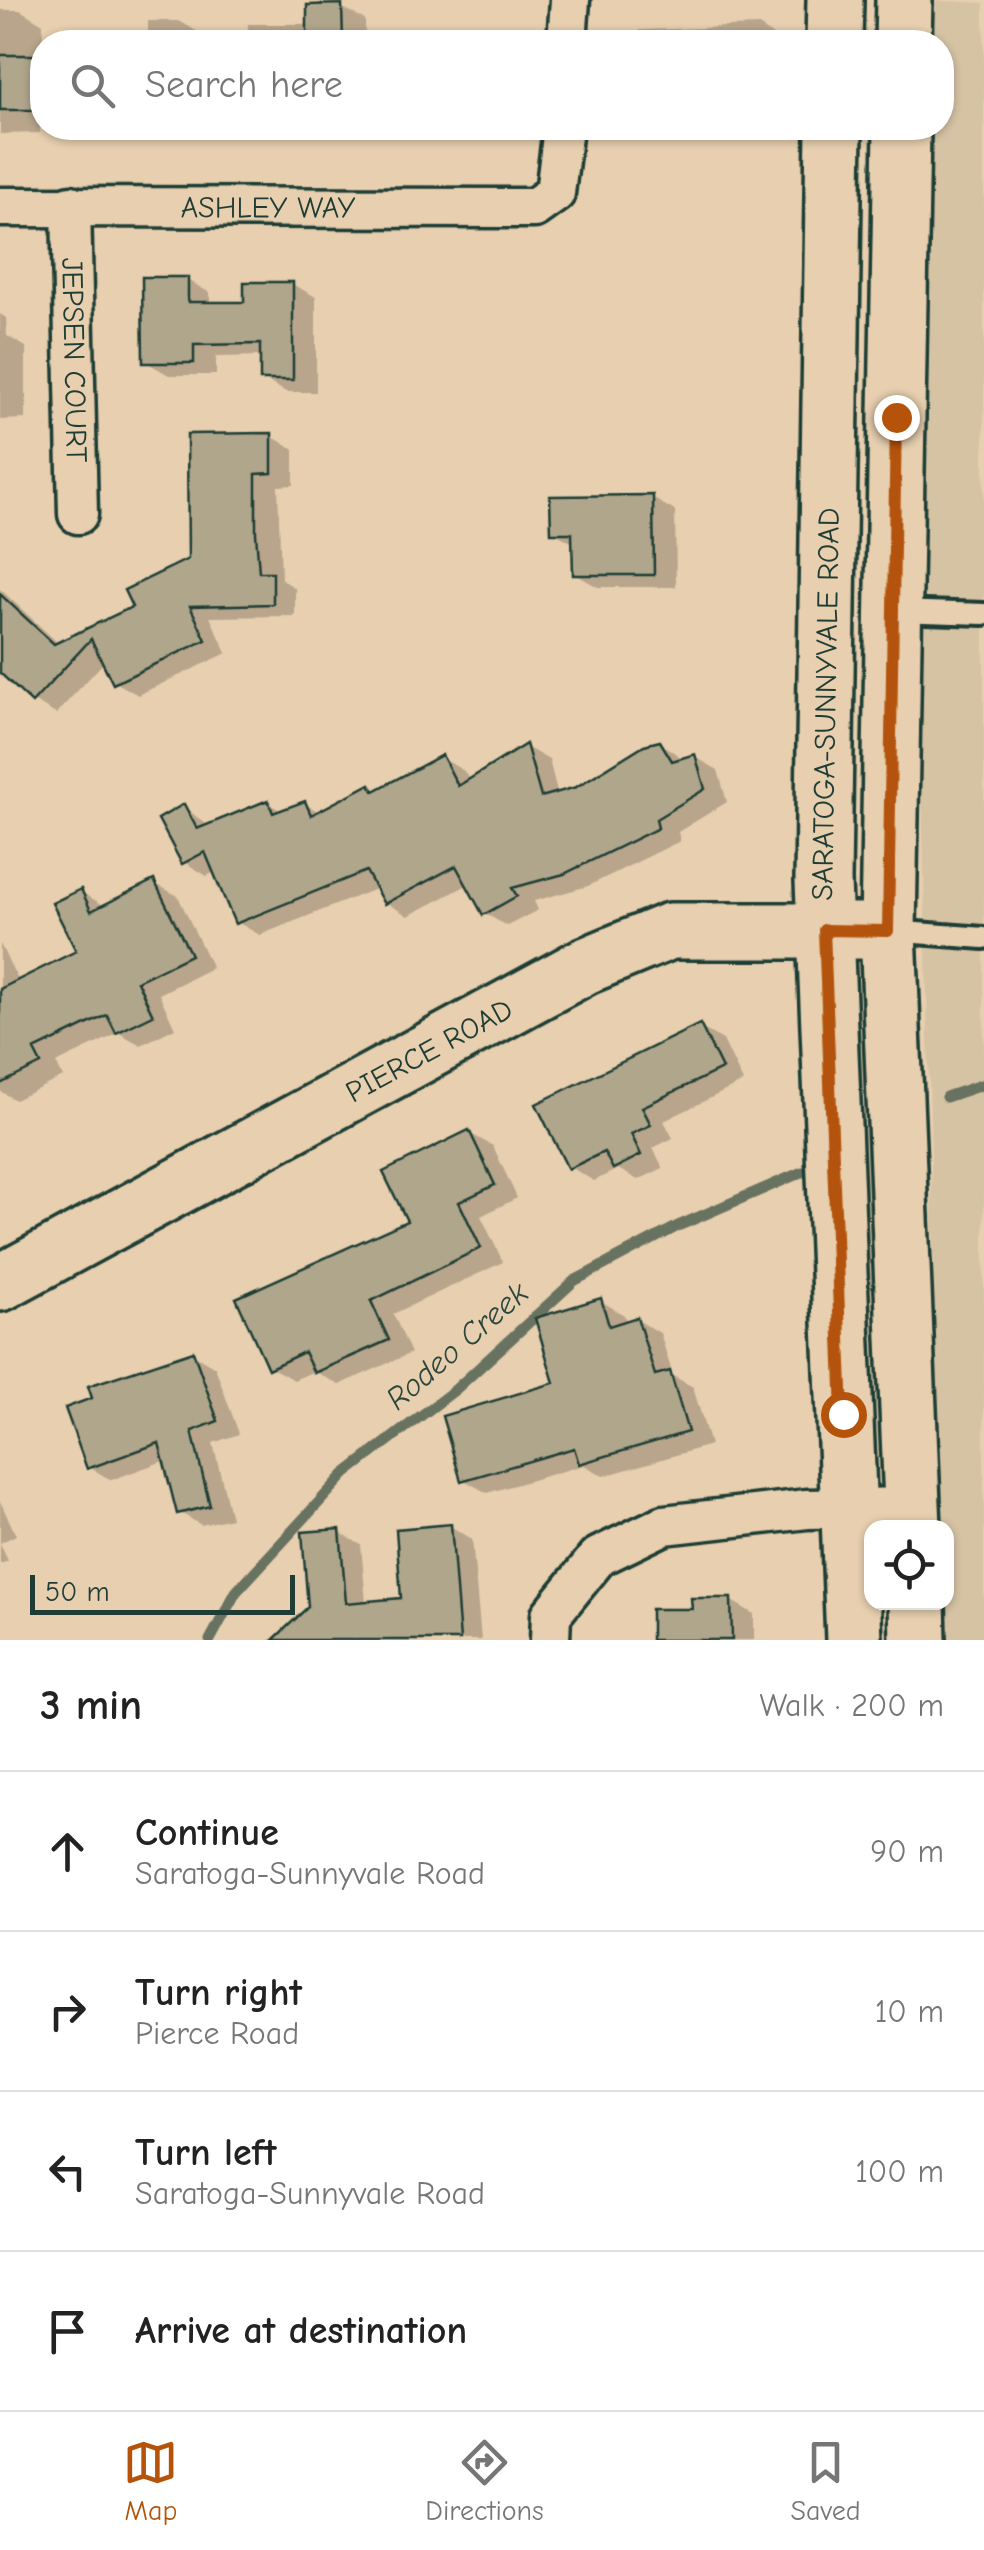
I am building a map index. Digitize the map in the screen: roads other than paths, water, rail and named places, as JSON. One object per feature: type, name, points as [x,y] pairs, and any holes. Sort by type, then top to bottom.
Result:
[{"type":"main road","points":[[834,30],[835,0]]},
{"type":"main road","points":[[903,30],[904,0]]},
{"type":"main road","name":"SARATOGA-SUNNYVALE ROAD","points":[[834,140],[824,930],[854,1640]]},
{"type":"main road","points":[[902,140],[888,931],[913,1517]]},
{"type":"main road","name":"PIERCE ROAD","points":[[0,1283],[585,966],[670,931],[888,931]]},
{"type":"main road","points":[[917,1610],[918,1640]]},
{"type":"street","points":[[569,30],[570,0]]},
{"type":"street","name":"ASHLEY WAY","points":[[0,208],[534,208],[555,193],[561,140]]},
{"type":"street","name":"JEPSEN COURT","points":[[71,206],[78,514]]},
{"type":"street","points":[[550,1640],[552,1615],[598,1557],[664,1525],[848,1507],[913,1517]]},
{"type":"lane","points":[[893,611],[984,614]]},
{"type":"lane","points":[[888,931],[984,938]]},
{"type":"waterway","name":"Rodeo Creek","points":[[946,1097],[984,1084]]},
{"type":"waterway","name":"Rodeo Creek","points":[[210,1640],[236,1592],[345,1474],[456,1389],[574,1281],[678,1226],[802,1172]]}]
